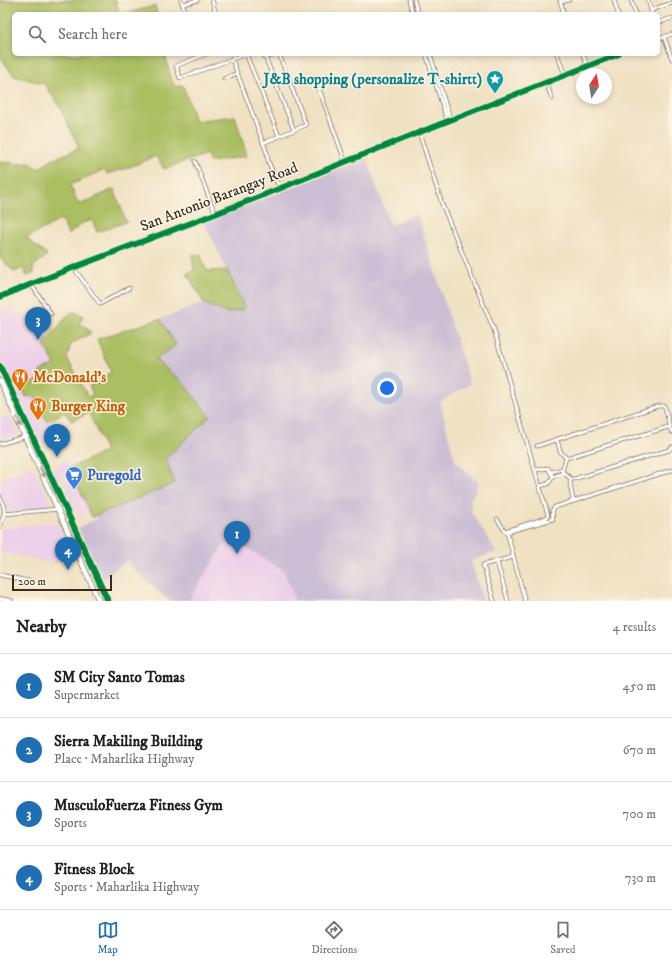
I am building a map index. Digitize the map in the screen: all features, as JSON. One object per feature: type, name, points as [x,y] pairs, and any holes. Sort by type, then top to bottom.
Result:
[{"type":"highway","points":[[0,366],[108,601]]},
{"type":"highway","points":[[0,381],[59,509],[99,601]]},
{"type":"main road","points":[[0,599],[11,601]]},
{"type":"street","points":[[181,0],[185,12]]},
{"type":"street","points":[[183,4],[198,0]]},
{"type":"street","points":[[212,0],[215,12]]},
{"type":"street","points":[[409,0],[412,12]]},
{"type":"street","points":[[414,0],[417,12]]},
{"type":"street","points":[[563,12],[560,1],[569,0]]},
{"type":"street","points":[[614,0],[617,12]]},
{"type":"street","points":[[631,0],[635,12]]},
{"type":"street","points":[[648,0],[651,10],[672,3]]},
{"type":"street","points":[[660,22],[672,18]]},
{"type":"street","points":[[660,38],[672,34]]},
{"type":"street","points":[[664,37],[672,60]]},
{"type":"street","points":[[201,56],[176,66],[180,78],[240,56]]},
{"type":"street","points":[[247,56],[279,136]]},
{"type":"street","points":[[272,56],[265,58],[294,130]]},
{"type":"street","points":[[263,143],[306,125],[279,56]]},
{"type":"street","points":[[427,56],[449,120]]},
{"type":"street","points":[[431,56],[449,120]]},
{"type":"street","points":[[558,56],[564,75]]},
{"type":"street","points":[[584,56],[588,66]]},
{"type":"street","name":"San Antonio Barangay Road","points":[[0,297],[72,267],[280,189],[345,161],[614,56]]},
{"type":"street","points":[[232,59],[263,143],[268,161],[280,189]]},
{"type":"street","points":[[224,79],[238,73]]},
{"type":"street","points":[[315,78],[345,161]]},
{"type":"street","points":[[546,82],[552,99]]},
{"type":"street","points":[[419,132],[442,204],[494,330],[548,515],[546,518],[505,531],[497,519]]},
{"type":"street","points":[[195,160],[215,213]]},
{"type":"street","points":[[72,267],[100,304],[129,288]]},
{"type":"street","points":[[31,284],[51,314]]},
{"type":"street","points":[[537,446],[658,406],[664,406],[668,414],[668,427],[672,432]]},
{"type":"street","points":[[566,458],[668,427]]},
{"type":"street","points":[[0,444],[31,435]]},
{"type":"street","points":[[557,439],[560,451],[566,458]]},
{"type":"street","points":[[566,458],[562,469],[563,474],[571,479],[669,450],[672,447]]},
{"type":"street","points":[[536,470],[548,468],[553,477]]},
{"type":"street","points":[[551,472],[562,469]]},
{"type":"street","points":[[525,601],[507,532],[553,519],[552,511],[555,507],[672,470]]},
{"type":"street","points":[[540,486],[548,484],[553,477],[563,474]]},
{"type":"street","points":[[571,479],[570,483],[573,501]]},
{"type":"street","points":[[0,497],[4,508],[4,514],[0,527]]},
{"type":"street","points":[[4,514],[59,509]]},
{"type":"street","points":[[494,601],[483,565],[513,557]]},
{"type":"street","points":[[497,562],[508,601]]},
{"type":"street","points":[[0,575],[33,582]]},
{"type":"shaded area","points":[[367,158],[390,225],[417,214],[470,384],[440,402],[455,461],[479,483],[471,499],[471,511],[496,552],[471,561],[483,601],[295,601],[284,571],[229,537],[188,601],[169,601],[129,565],[129,559],[103,579],[78,528],[97,518],[95,516],[175,483],[165,459],[203,423],[181,381],[155,360],[176,345],[160,319],[204,303],[226,313],[245,309],[204,222]]},
{"type":"shaded area","points":[[11,306],[18,314],[22,311],[27,316],[35,311],[51,337],[44,345],[55,365],[41,379],[23,387],[26,397],[19,401],[0,360],[0,309],[2,312]]},
{"type":"shaded area","points":[[33,396],[56,437],[39,445],[19,402]]},
{"type":"shaded area","points":[[9,414],[19,435],[0,440],[0,418]]},
{"type":"shaded area","points":[[65,459],[72,471],[56,480],[51,470]]},
{"type":"shaded area","points":[[32,465],[52,507],[5,514],[0,503],[0,480]]},
{"type":"shaded area","name":"Puregold","points":[[74,478],[90,512],[80,517],[76,508],[70,510],[65,501],[72,498],[64,483]]},
{"type":"shaded area","points":[[57,522],[75,557],[62,558],[52,563],[0,552],[1,528]]},
{"type":"shaded area","points":[[229,537],[284,571],[295,601],[188,601]]},
{"type":"green space","points":[[0,0],[116,0],[119,12],[12,12],[12,56],[165,56],[170,76],[175,87],[183,85],[195,121],[235,116],[247,156],[210,162],[207,154],[164,169],[156,156],[125,169],[107,174],[105,169],[70,185],[79,205],[114,189],[126,222],[97,232],[92,220],[82,223],[68,235],[62,219],[26,238],[47,255],[33,267],[34,273],[27,276],[23,268],[14,272],[0,258],[0,162],[21,164],[30,163],[38,169],[52,160],[79,148],[61,109],[45,84],[14,76],[0,56]]},
{"type":"green space","points":[[155,6],[156,12],[130,12]]},
{"type":"green space","points":[[200,254],[207,271],[227,270],[245,309],[226,313],[204,303],[187,273],[194,271],[192,255]]},
{"type":"green space","points":[[73,311],[83,316],[79,324],[86,327],[91,333],[71,344],[67,358],[88,397],[93,394],[89,386],[111,372],[97,339],[160,319],[176,345],[155,360],[181,381],[210,416],[165,459],[175,483],[92,517],[70,468],[106,451],[89,413],[71,421],[65,412],[47,421],[33,396],[26,397],[22,387],[41,379],[40,371],[55,365],[44,345],[67,316]]},
{"type":"cycle path","points":[[0,297],[246,202],[614,56]]},
{"type":"cycle path","points":[[0,366],[108,601]]},
{"type":"place","name":"J&B shopping (personalize T-shirtt)","points":[[495,94]]},
{"type":"place","name":"MusculoFuerza Fitness Gym","points":[[38,340]]},
{"type":"place","name":"McDonald's","points":[[20,392]]},
{"type":"place","name":"Burger King","points":[[38,421]]},
{"type":"place","name":"Sierra Makiling Building","points":[[57,457]]},
{"type":"place","name":"Puregold","points":[[74,490]]},
{"type":"place","name":"SM City Santo Tomas","points":[[237,554]]},
{"type":"place","name":"Fitness Block","points":[[68,570]]}]
